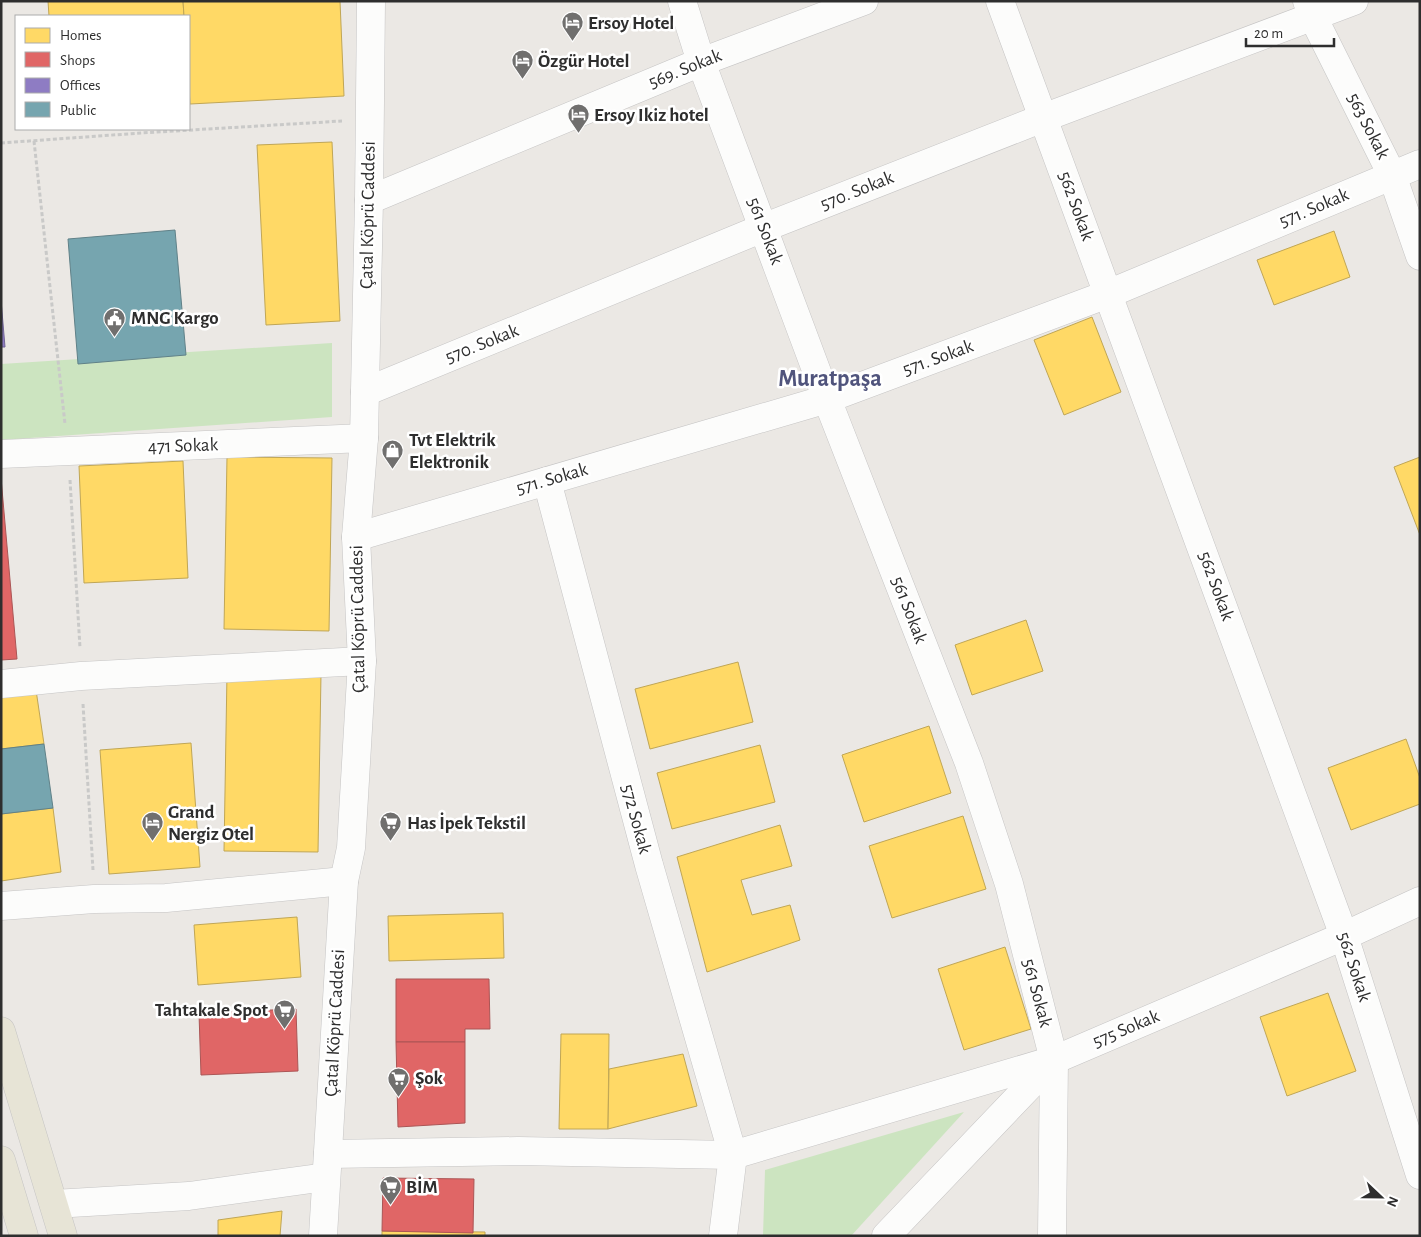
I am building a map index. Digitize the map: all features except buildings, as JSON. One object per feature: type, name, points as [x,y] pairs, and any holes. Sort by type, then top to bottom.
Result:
[{"type":"main road","points":[[1,1031],[63,1236]]},
{"type":"main road","points":[[1,1160],[24,1236]]},
{"type":"street","name":"Çatal Köprü Caddesi","points":[[323,1236],[344,881],[350,848],[362,661],[356,537],[364,438],[371,1]]},
{"type":"street","name":"561 Sokak","points":[[682,1],[701,62],[827,399],[969,763],[1009,884],[1054,1060],[1052,1236]]},
{"type":"street","name":"569. Sokak","points":[[369,200],[701,62],[864,1]]},
{"type":"street","name":"562 Sokak","points":[[1000,1],[1344,936],[1420,1175]]},
{"type":"street","name":"570. Sokak","points":[[365,392],[763,228],[1043,118],[1310,9],[1354,1]]},
{"type":"street","name":"563 Sokak","points":[[1310,9],[1392,175],[1420,256]]},
{"type":"street","name":"571. Sokak","points":[[356,537],[827,399],[1108,294],[1420,164]]},
{"type":"street","name":"471 Sokak","points":[[1,454],[364,438]]},
{"type":"street","name":"572 Sokak","points":[[547,480],[646,855],[733,1155]]},
{"type":"street","points":[[1,684],[81,676],[362,661]]},
{"type":"street","points":[[1,906],[94,899],[166,898],[344,881]]},
{"type":"street","name":"575 Sokak","points":[[886,1236],[1054,1060],[1344,936],[1420,901]]},
{"type":"street","points":[[54,1204],[189,1196],[327,1165],[518,1151],[733,1155],[1054,1060]]},
{"type":"street","points":[[724,1236],[733,1155]]},
{"type":"path","points":[[190,129],[370,120]]},
{"type":"path","points":[[1,143],[179,130]]},
{"type":"path","points":[[34,141],[68,450],[94,899]]},
{"type":"green space","points":[[332,343],[332,417],[1,440],[1,364]]},
{"type":"green space","points":[[964,1112],[851,1236],[763,1236],[765,1170]]},
{"type":"place","name":"Ersoy Hotel","points":[[572,42]]},
{"type":"place","name":"Özgür Hotel","points":[[522,80]]},
{"type":"place","name":"Ersoy Ikiz hotel","points":[[578,134]]},
{"type":"place","name":"MNG Kargo","points":[[115,337]]},
{"type":"place","name":"Tvt Elektrik Elektronik","points":[[393,470]]},
{"type":"place","name":"Grand Nergiz Otel","points":[[152,842]]},
{"type":"place","name":"Has İpek Tekstil","points":[[391,842]]},
{"type":"place","name":"Tahtakale Spot","points":[[284,1029]]},
{"type":"place","name":"Şok","points":[[399,1097]]},
{"type":"place","name":"BİM","points":[[390,1206]]},
{"type":"district","name":"Muratpaşa","points":[[830,379]]}]
